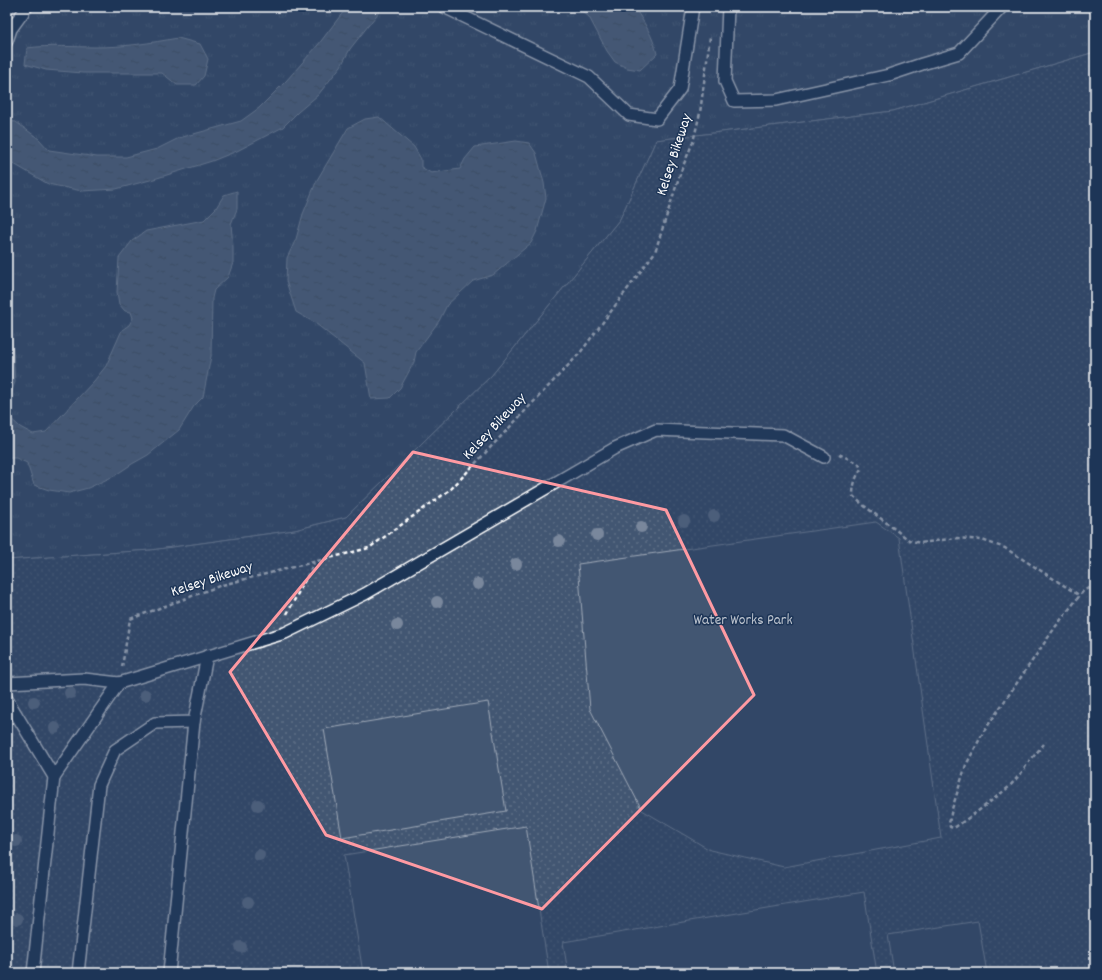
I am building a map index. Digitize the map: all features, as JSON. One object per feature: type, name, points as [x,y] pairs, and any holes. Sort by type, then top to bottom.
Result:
[{"type":"lane","points":[[7,41],[11,29],[27,7]]},
{"type":"lane","points":[[444,7],[588,77],[629,115],[657,119],[680,89],[693,7]]},
{"type":"lane","points":[[728,7],[724,81],[734,101],[776,100],[889,75],[959,53],[1002,7]]},
{"type":"lane","points":[[7,683],[84,679],[119,683],[285,633],[365,594],[615,448],[656,430],[783,435],[829,454]]},
{"type":"lane","points":[[169,973],[194,722],[207,656]]},
{"type":"lane","points":[[33,973],[54,777],[119,683]]},
{"type":"lane","points":[[7,699],[54,777]]},
{"type":"lane","points":[[78,973],[99,785],[115,750],[155,723],[194,722]]},
{"type":"path","name":"Kelsey Bikeway","points":[[119,683],[130,619],[222,585],[369,548],[451,489],[580,353],[655,252],[693,142],[700,113],[710,34]]},
{"type":"path","points":[[829,454],[859,464],[861,470],[856,478],[853,488],[853,496],[909,540],[920,542],[957,538],[982,540],[1005,548],[1080,595]]},
{"type":"path","points":[[276,635],[314,562]]},
{"type":"path","points":[[1044,744],[1009,786],[977,812],[954,828],[950,827],[949,823],[952,809],[966,765],[984,731],[1056,626],[1084,590],[1095,586]]},
{"type":"highlighted area","points":[[413,452],[666,510],[754,695],[542,909],[326,835],[230,672]]},
{"type":"green space","points":[[7,7],[1095,7],[1095,52],[893,111],[656,140],[620,219],[492,375],[346,517],[295,530],[151,550],[7,560]]},
{"type":"green space","name":"Water Works Park","points":[[1095,52],[1095,973],[7,973],[7,560],[151,550],[295,530],[346,517],[492,375],[620,219],[656,140],[893,111]]},
{"type":"green space","points":[[876,522],[899,538],[941,838],[784,867],[710,850],[642,810],[590,709],[578,564]]},
{"type":"green space","points":[[488,702],[506,811],[342,838],[324,729]]},
{"type":"green space","points":[[526,826],[549,973],[363,973],[344,855]]},
{"type":"green space","points":[[864,892],[877,973],[568,973],[563,942]]},
{"type":"green space","points":[[978,921],[987,973],[894,973],[888,935]]},
{"type":"water","points":[[347,7],[381,7],[379,12],[350,49],[341,66],[318,95],[283,127],[237,151],[212,161],[116,189],[82,191],[48,184],[7,160],[7,121],[16,122],[39,139],[49,150],[97,157],[126,157],[157,149],[179,138],[241,121],[259,108],[286,81],[318,45]]},
{"type":"water","points":[[577,7],[634,7],[651,35],[657,54],[640,70],[627,68],[615,62],[607,51],[589,17]]},
{"type":"water","points":[[178,38],[200,44],[208,59],[204,76],[196,85],[177,85],[162,73],[83,73],[46,70],[25,64],[27,48],[53,46],[117,46]]},
{"type":"water","points":[[379,117],[414,147],[421,159],[421,167],[431,173],[460,169],[465,159],[475,147],[516,141],[529,143],[536,153],[544,183],[546,198],[537,231],[531,243],[493,275],[473,281],[447,305],[439,321],[416,352],[414,362],[400,388],[390,398],[371,399],[365,363],[315,323],[296,312],[286,281],[287,258],[296,239],[303,214],[317,180],[348,128],[365,119]]},
{"type":"water","points":[[237,191],[237,209],[231,224],[233,263],[228,277],[214,290],[212,298],[211,356],[203,397],[194,406],[179,430],[148,455],[114,476],[88,488],[69,493],[49,490],[34,485],[27,463],[16,458],[7,458],[7,415],[20,427],[33,434],[46,432],[94,381],[106,366],[122,330],[129,325],[133,318],[131,312],[125,311],[119,304],[117,292],[119,258],[132,241],[146,231],[204,220],[216,208],[224,195]]},
{"type":"water","points":[[7,291],[10,306],[15,382],[7,405]]}]
